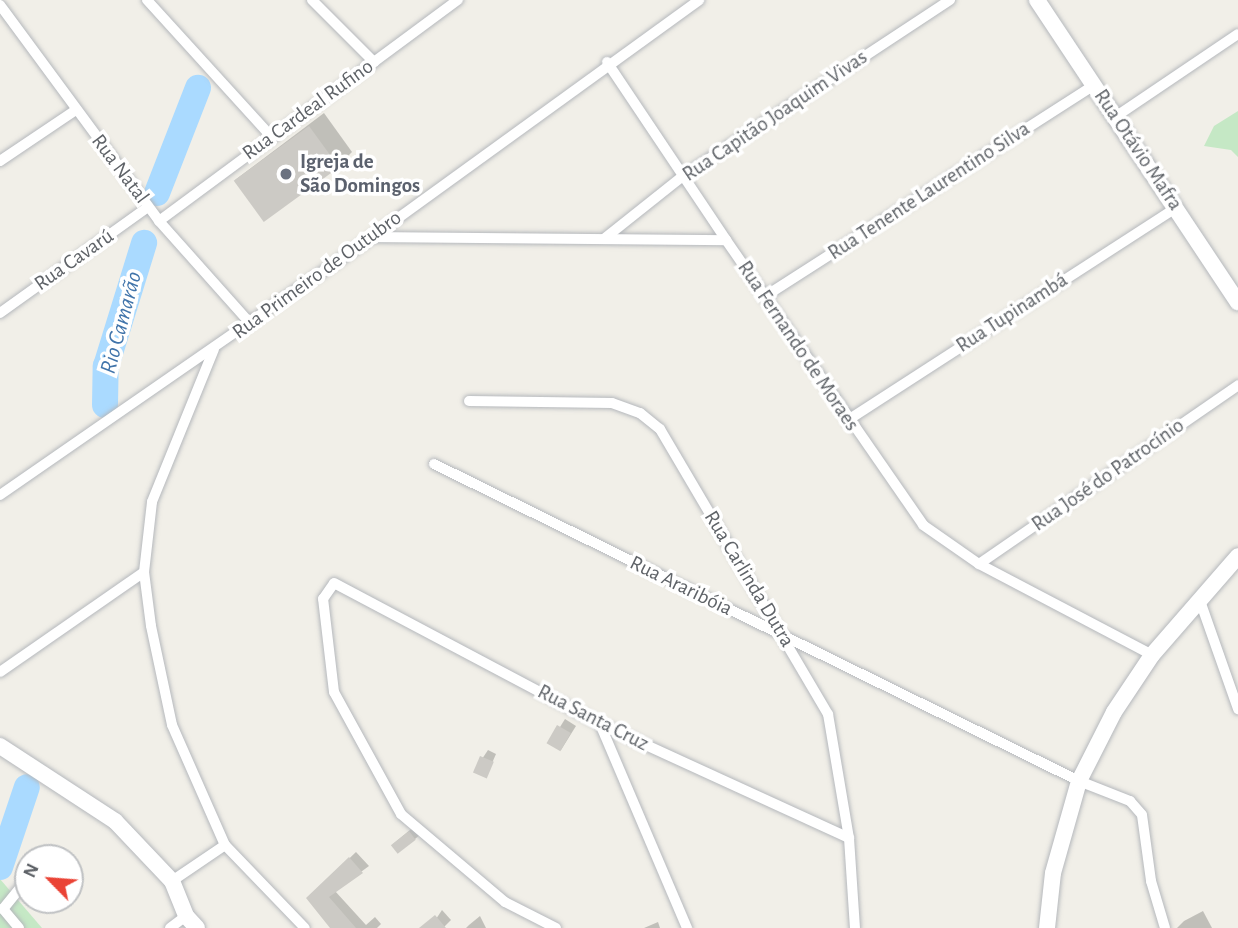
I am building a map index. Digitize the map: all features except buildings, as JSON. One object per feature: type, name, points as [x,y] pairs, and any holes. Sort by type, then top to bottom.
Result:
[{"type":"main road","name":"Rua Otávio Mafra","points":[[1037,0],[1177,206],[1238,302]]},
{"type":"main road","points":[[1047,928],[1053,873],[1079,781],[1114,712],[1152,655],[1238,556]]},
{"type":"main road","points":[[0,746],[115,821],[173,881],[191,922]]},
{"type":"street","points":[[148,0],[270,135]]},
{"type":"street","points":[[312,0],[374,62]]},
{"type":"street","name":"Rua Cardeal Rufino","points":[[159,221],[270,135],[458,0]]},
{"type":"street","name":"Rua Primeiro de Outubro","points":[[0,495],[214,349],[372,237],[607,62],[699,0]]},
{"type":"street","name":"Rua Capitão Joaquim Vivas","points":[[605,238],[683,176],[950,0]]},
{"type":"street","name":"Rua Natal","points":[[0,5],[159,221],[250,323]]},
{"type":"street","points":[[1115,117],[1238,34]]},
{"type":"street","points":[[607,62],[726,240]]},
{"type":"street","name":"Rua Tenente Laurentino Silva","points":[[764,297],[1094,85]]},
{"type":"street","points":[[0,161],[76,110]]},
{"type":"street","name":"Rua Tupinambá","points":[[848,420],[1177,206]]},
{"type":"street","name":"Rua Cavarú","points":[[0,313],[148,207]]},
{"type":"street","name":"Rua Fernando de Moraes","points":[[372,237],[726,240],[848,420],[923,524],[979,564],[1152,655]]},
{"type":"street","points":[[214,349],[152,502],[144,572],[172,725],[225,845],[305,928]]},
{"type":"street","name":"Rua José do Patrocínio","points":[[979,564],[1238,385]]},
{"type":"street","name":"Rua Carlinda Dutra","points":[[469,401],[582,399],[612,402],[640,413],[660,429],[779,633],[804,667],[828,715],[849,838],[855,928]]},
{"type":"street","name":"Rua Araribóia","points":[[434,464],[1079,781],[1130,801],[1142,815],[1151,881],[1165,928]]},
{"type":"street","points":[[0,672],[144,572]]},
{"type":"street","name":"Rua Santa Cruz","points":[[556,928],[505,902],[401,814],[334,692],[323,599],[326,588],[334,583],[343,585],[600,724],[849,838]]},
{"type":"street","points":[[1199,598],[1238,709]]},
{"type":"street","points":[[600,724],[687,928]]},
{"type":"street","points":[[173,881],[225,845]]},
{"type":"street","points":[[14,896],[3,909],[19,928]]},
{"type":"street","points":[[170,928],[191,922]]},
{"type":"green space","points":[[1238,111],[1238,157],[1231,150],[1204,146],[1214,126]]},
{"type":"green space","points":[[0,879],[14,895],[14,914],[30,914],[42,928],[0,928]]},
{"type":"waterway","name":"Rio Camarão","points":[[157,193],[198,88]]},
{"type":"waterway","name":"Rio Camarão","points":[[105,405],[106,366],[144,243]]},
{"type":"waterway","name":"Rio Camarão","points":[[0,867],[27,787]]},
{"type":"place","name":"Igreja de São Domingos","points":[[286,174]]}]
